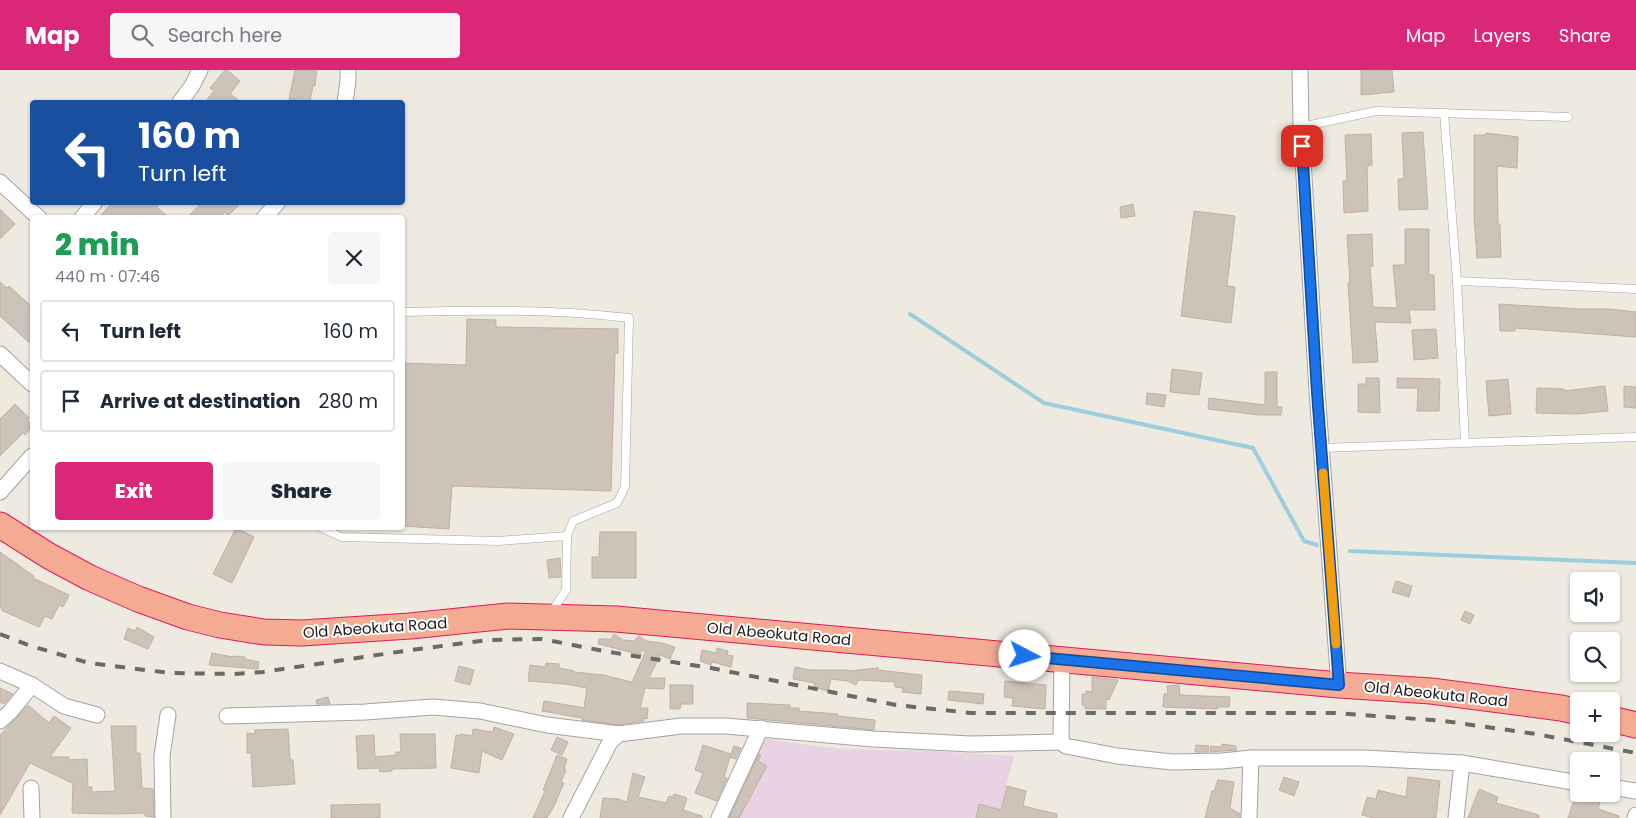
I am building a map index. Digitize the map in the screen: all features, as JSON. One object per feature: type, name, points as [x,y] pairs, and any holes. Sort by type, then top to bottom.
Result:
[{"type":"highway","name":"Old Abeokuta Road","points":[[0,525],[49,556],[90,578],[138,599],[188,617],[220,625],[264,632],[302,633],[410,626],[508,616],[616,619],[1339,685],[1431,691],[1570,710]]},
{"type":"highway","points":[[1620,721],[1636,725]]},
{"type":"street","points":[[182,100],[192,86],[200,70]]},
{"type":"street","points":[[345,100],[348,70]]},
{"type":"street","points":[[1300,70],[1301,127],[1321,448],[1339,685]]},
{"type":"street","points":[[0,182],[36,215]]},
{"type":"street","points":[[84,215],[93,205]]},
{"type":"street","points":[[267,215],[275,205]]},
{"type":"street","points":[[0,354],[30,382]]},
{"type":"street","points":[[0,492],[30,458]]},
{"type":"street","points":[[1061,742],[1062,659]]},
{"type":"street","points":[[0,671],[32,685],[64,706],[97,715]]},
{"type":"street","points":[[0,721],[32,685]]},
{"type":"street","points":[[227,716],[365,712],[433,707],[480,711],[547,725],[620,734],[681,726],[726,726],[873,739],[961,743],[1061,742],[1066,746],[1117,756],[1172,762],[1252,758],[1363,758],[1462,764],[1570,782]]},
{"type":"street","points":[[163,818],[162,756],[168,715]]},
{"type":"street","points":[[719,818],[761,728]]},
{"type":"street","points":[[571,818],[610,742],[620,734]]},
{"type":"street","points":[[1249,818],[1252,758]]},
{"type":"street","points":[[1456,818],[1462,764]]},
{"type":"street","points":[[31,788],[32,818]]},
{"type":"street","points":[[1620,788],[1636,791]]},
{"type":"lane","points":[[1301,127],[1376,111],[1568,117]]},
{"type":"lane","points":[[1444,113],[1458,280],[1465,442]]},
{"type":"lane","points":[[1458,280],[1636,290]]},
{"type":"lane","points":[[405,312],[460,310],[586,313],[629,318],[625,487],[617,503],[573,521],[567,536],[566,590],[549,617]]},
{"type":"lane","points":[[1321,448],[1636,437]]},
{"type":"lane","points":[[326,530],[341,537],[498,541],[567,536]]},
{"type":"shaded area","points":[[759,738],[839,749],[932,751],[1014,756],[998,818],[722,818]]},
{"type":"building","points":[[225,70],[240,81],[230,94],[238,100],[207,100],[214,91],[210,88]]},
{"type":"building","points":[[295,70],[317,70],[315,86],[313,85],[310,100],[289,99]]},
{"type":"building","points":[[1361,70],[1392,70],[1394,92],[1361,95]]},
{"type":"building","points":[[1423,132],[1428,209],[1399,210],[1398,179],[1404,179],[1402,133]]},
{"type":"building","points":[[1486,133],[1518,137],[1517,168],[1497,166],[1498,224],[1500,224],[1501,257],[1477,258],[1474,215],[1474,135],[1486,135]]},
{"type":"building","points":[[1371,134],[1372,165],[1367,166],[1368,211],[1344,213],[1343,181],[1347,181],[1345,135]]},
{"type":"building","points":[[1133,204],[1135,216],[1121,218],[1120,207]]},
{"type":"building","points":[[110,205],[159,205],[157,207],[166,215],[101,215]]},
{"type":"building","points":[[199,205],[239,205],[229,215],[225,212],[222,215],[190,215]]},
{"type":"building","points":[[0,209],[15,224],[0,239]]},
{"type":"building","points":[[1194,211],[1235,216],[1227,286],[1235,287],[1231,323],[1181,316]]},
{"type":"building","points":[[1405,229],[1429,229],[1429,275],[1434,275],[1435,310],[1409,310],[1411,323],[1375,322],[1378,362],[1353,363],[1347,235],[1372,234],[1373,266],[1370,267],[1373,307],[1397,308],[1393,265],[1405,265]]},
{"type":"building","points":[[0,282],[7,288],[9,286],[30,305],[30,343],[0,316]]},
{"type":"building","points":[[1499,304],[1636,312],[1636,337],[1515,328],[1515,331],[1500,331]]},
{"type":"building","points":[[467,319],[496,320],[496,327],[618,329],[618,353],[615,353],[611,491],[452,486],[449,529],[405,526],[405,363],[466,365]]},
{"type":"building","points":[[1436,329],[1438,358],[1414,360],[1412,330]]},
{"type":"building","points":[[1172,369],[1202,373],[1199,395],[1170,392]]},
{"type":"building","points":[[1265,372],[1277,372],[1277,407],[1282,407],[1281,415],[1260,415],[1208,409],[1209,398],[1265,405]]},
{"type":"building","points":[[1366,378],[1379,378],[1380,413],[1358,412],[1358,384],[1366,384]]},
{"type":"building","points":[[1397,378],[1440,379],[1439,411],[1417,411],[1418,388],[1397,388]]},
{"type":"building","points":[[1508,379],[1511,414],[1489,416],[1486,381]]},
{"type":"building","points":[[1605,386],[1608,411],[1576,414],[1536,413],[1537,388],[1564,389],[1564,391]]},
{"type":"building","points":[[1624,386],[1636,387],[1636,408],[1624,407]]},
{"type":"building","points":[[1147,393],[1166,395],[1164,407],[1146,404]]},
{"type":"building","points":[[15,404],[29,418],[27,420],[30,424],[30,429],[0,456],[0,419]]},
{"type":"building","points":[[235,530],[240,530],[254,537],[232,583],[213,574]]},
{"type":"building","points":[[600,532],[636,532],[636,578],[592,578],[592,557],[599,557]]},
{"type":"building","points":[[0,552],[34,576],[33,578],[69,595],[63,607],[59,605],[52,619],[45,616],[39,627],[3,611],[0,607]]},
{"type":"building","points":[[560,558],[561,577],[549,578],[547,560]]},
{"type":"building","points":[[1396,581],[1412,586],[1409,597],[1392,592]]},
{"type":"building","points":[[1465,611],[1474,615],[1470,624],[1461,620]]},
{"type":"building","points":[[137,627],[154,637],[148,649],[124,639],[128,628],[135,631]]},
{"type":"building","points":[[614,634],[623,640],[634,641],[639,636],[646,641],[675,647],[670,659],[660,655],[649,678],[665,678],[664,689],[645,688],[640,708],[648,708],[647,719],[644,718],[644,721],[619,725],[582,720],[582,718],[542,711],[544,701],[584,708],[587,688],[528,681],[530,665],[545,667],[546,663],[559,664],[559,668],[574,672],[603,675],[632,682],[646,651],[639,651],[642,655],[598,644],[599,639],[611,639]]},
{"type":"building","points":[[717,648],[728,651],[727,655],[733,656],[731,667],[712,662],[711,665],[700,661],[702,650],[716,653]]},
{"type":"building","points":[[212,653],[245,657],[245,659],[259,662],[258,669],[209,665]]},
{"type":"building","points":[[459,666],[474,670],[470,685],[455,681]]},
{"type":"building","points":[[795,667],[810,670],[848,671],[878,668],[878,670],[922,675],[921,694],[902,692],[903,688],[895,687],[895,682],[858,680],[856,685],[848,681],[831,679],[828,691],[814,687],[815,683],[793,679]]},
{"type":"building","points":[[1092,677],[1118,680],[1109,700],[1106,699],[1106,709],[1085,709],[1085,705],[1082,705],[1082,694],[1086,694],[1086,691],[1092,692]]},
{"type":"building","points":[[1005,681],[1046,685],[1045,709],[1012,706],[1013,698],[1004,697]]},
{"type":"building","points":[[670,685],[693,685],[693,704],[681,704],[680,709],[670,709]]},
{"type":"building","points":[[1179,685],[1180,695],[1230,697],[1229,707],[1217,707],[1217,709],[1163,707],[1164,694],[1168,694],[1167,686]]},
{"type":"building","points":[[0,688],[13,694],[4,704],[0,702]]},
{"type":"building","points":[[949,691],[984,694],[983,704],[948,700]]},
{"type":"building","points":[[328,697],[330,704],[317,704],[316,700]]},
{"type":"building","points":[[747,703],[790,705],[790,708],[799,708],[799,711],[838,714],[837,716],[875,720],[874,730],[747,718]]},
{"type":"building","points":[[28,705],[49,723],[54,716],[71,728],[50,757],[69,757],[69,760],[87,759],[88,787],[92,787],[92,792],[115,791],[111,726],[136,726],[136,753],[140,753],[142,788],[153,789],[154,817],[145,816],[145,813],[72,813],[74,784],[30,763],[0,815],[0,735]]},
{"type":"building","points":[[494,727],[514,734],[502,760],[482,751],[479,773],[451,768],[456,735],[472,736],[473,729],[493,732]]},
{"type":"building","points":[[288,729],[290,760],[293,760],[295,784],[253,787],[251,753],[247,753],[247,733],[255,734],[255,730]]},
{"type":"building","points":[[400,734],[435,734],[436,768],[392,769],[392,771],[380,772],[379,768],[358,769],[356,736],[374,735],[375,757],[396,755],[396,752],[401,752]]},
{"type":"building","points":[[557,737],[568,742],[562,755],[551,750]]},
{"type":"building","points":[[1222,744],[1236,746],[1236,750],[1210,752],[1211,746],[1221,747]]},
{"type":"building","points":[[703,745],[731,754],[724,777],[727,778],[717,801],[695,793],[703,773],[695,770]]},
{"type":"building","points":[[1196,745],[1209,746],[1208,752],[1195,752]]},
{"type":"building","points":[[734,746],[741,748],[736,759],[730,757]]},
{"type":"building","points":[[759,754],[761,755],[758,761],[767,766],[739,818],[729,818]]},
{"type":"building","points":[[557,755],[567,759],[564,769],[566,770],[561,782],[564,783],[547,818],[533,818],[545,791],[543,790]]},
{"type":"building","points":[[633,773],[645,777],[638,797],[666,803],[669,796],[673,797],[674,794],[687,798],[683,810],[702,816],[702,818],[600,818],[603,798],[627,802]]},
{"type":"building","points":[[1284,777],[1299,782],[1294,796],[1279,790]]},
{"type":"building","points":[[1408,777],[1440,781],[1436,818],[1374,818],[1362,815],[1367,797],[1376,799],[1378,790],[1406,797]]},
{"type":"building","points":[[1218,780],[1234,782],[1230,808],[1240,814],[1240,818],[1205,818],[1212,791],[1214,791]]},
{"type":"building","points":[[1007,786],[1026,791],[1023,806],[1057,814],[1057,818],[976,818],[979,804],[1001,810]]},
{"type":"building","points":[[1479,789],[1498,797],[1496,803],[1539,815],[1539,818],[1468,818]]},
{"type":"building","points":[[1573,802],[1600,802],[1598,809],[1619,816],[1619,818],[1568,818]]},
{"type":"building","points":[[380,804],[380,818],[331,818],[331,805]]},
{"type":"waterway","points":[[910,314],[1044,403],[1253,448],[1304,541],[1317,545]]},
{"type":"waterway","points":[[1350,551],[1636,563]]},
{"type":"railway","points":[[0,634],[28,645],[89,663],[170,673],[233,674],[263,672],[488,640],[542,639],[711,668],[896,705],[971,713],[1337,713],[1444,721],[1536,734],[1636,753]]},
{"type":"slow traffic","points":[[1323,473],[1336,644]]},
{"type":"route","points":[[1025,656],[1339,685],[1317,392],[1302,146]]}]
